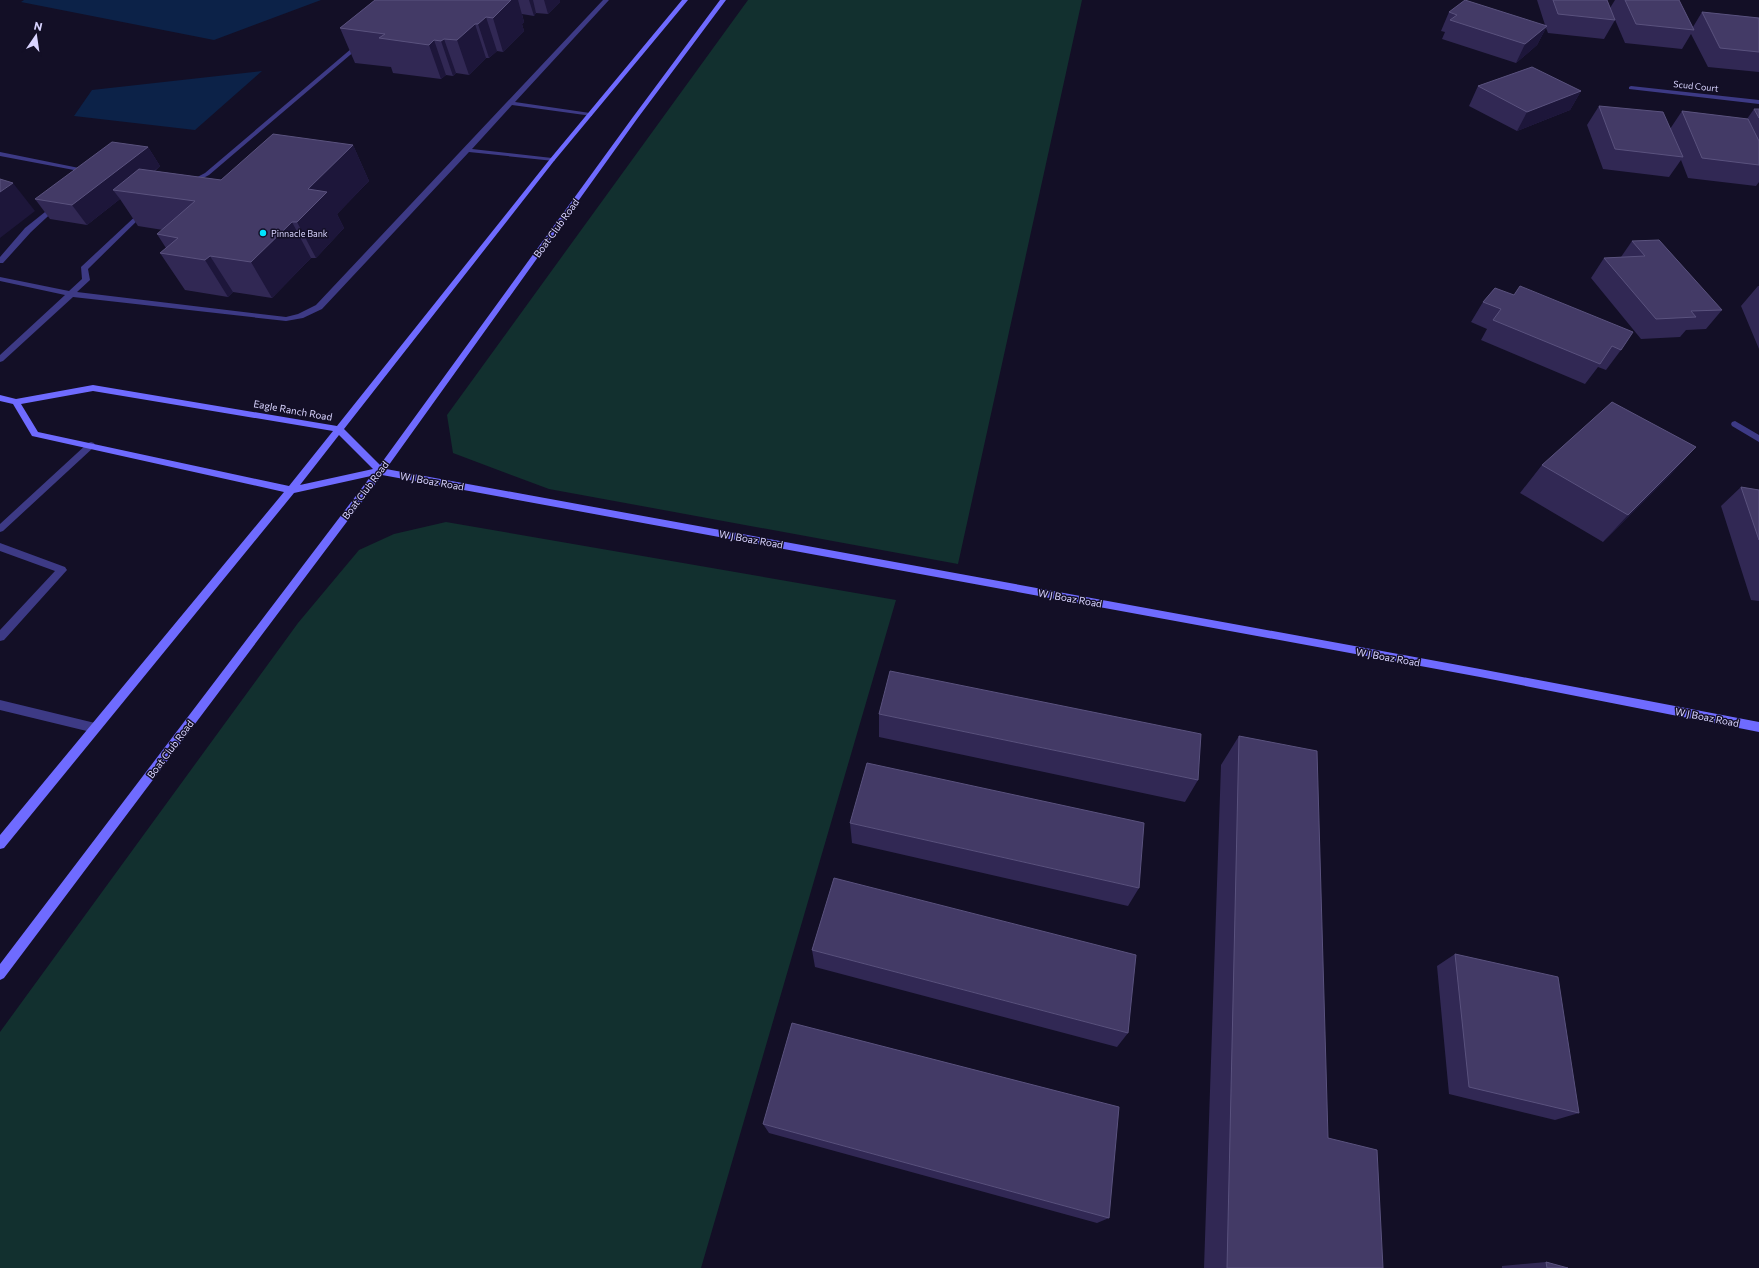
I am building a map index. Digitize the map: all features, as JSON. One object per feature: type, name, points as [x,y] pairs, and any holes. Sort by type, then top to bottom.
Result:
[{"type":"main road","points":[[0,844],[291,490],[552,160],[685,0]]},
{"type":"main road","name":"Boat Club Road","points":[[0,974],[380,471],[635,118],[723,0]]},
{"type":"main road","name":"Eagle Ranch Road","points":[[0,398],[16,402],[93,388],[274,417],[339,430],[380,471]]},
{"type":"main road","points":[[16,402],[35,434],[91,445],[291,490],[380,471]]},
{"type":"main road","name":"W J Boaz Road","points":[[380,471],[1480,673],[1759,727]]},
{"type":"street","points":[[0,279],[71,294],[286,319],[300,316],[319,306],[467,150],[606,0]]},
{"type":"street","points":[[184,186],[207,174],[364,41]]},
{"type":"street","name":"Scud Court","points":[[1631,88],[1759,102]]},
{"type":"street","points":[[510,103],[590,115]]},
{"type":"street","points":[[467,150],[552,160]]},
{"type":"street","points":[[0,154],[77,169],[77,188]]},
{"type":"street","points":[[0,261],[28,230],[61,202]]},
{"type":"street","points":[[0,359],[86,280],[84,269],[146,208]]},
{"type":"street","points":[[1736,424],[1759,439]]},
{"type":"street","points":[[0,529],[91,445]]},
{"type":"street","points":[[0,547],[62,570],[0,637]]},
{"type":"street","points":[[0,705],[95,728]]},
{"type":"green space","points":[[748,0],[1082,0],[958,564],[549,489],[453,453],[447,415]]},
{"type":"green space","points":[[446,522],[896,600],[701,1268],[0,1268],[0,1032],[298,623],[359,550],[394,534]]},
{"type":"water","points":[[24,0],[321,0],[214,40],[21,2]]},
{"type":"water","points":[[262,71],[195,130],[74,116],[92,90]]},
{"type":"building","points":[[375,0],[511,0],[493,18],[486,17],[478,24],[475,24],[457,40],[434,40],[429,45],[379,38],[385,34],[340,28]]},
{"type":"building","points":[[1465,0],[1547,26],[1525,44],[1450,20],[1457,15],[1449,12]]},
{"type":"building","points":[[1553,0],[1607,0],[1615,20],[1558,14]]},
{"type":"building","points":[[1625,0],[1679,0],[1694,30],[1636,24]]},
{"type":"building","points":[[1702,12],[1759,18],[1759,52],[1720,48]]},
{"type":"building","points":[[1532,67],[1581,91],[1527,112],[1478,86]]},
{"type":"building","points":[[1599,106],[1663,112],[1683,157],[1615,149]]},
{"type":"building","points":[[1754,109],[1759,109],[1759,118]]},
{"type":"building","points":[[1682,111],[1748,119],[1759,141],[1759,165],[1702,158]]},
{"type":"building","points":[[273,134],[353,145],[308,189],[327,192],[297,222],[292,222],[251,262],[210,256],[205,260],[160,253],[178,238],[157,234],[195,201],[113,190],[139,169],[221,180]]},
{"type":"building","points":[[112,142],[148,147],[72,205],[35,199]]},
{"type":"building","points":[[0,179],[13,183],[0,192]]},
{"type":"building","points":[[1659,240],[1722,310],[1691,311],[1696,317],[1656,319],[1604,258],[1645,256],[1632,241]]},
{"type":"building","points":[[1520,286],[1633,332],[1621,350],[1612,346],[1600,364],[1493,320],[1501,309],[1483,302],[1495,288],[1514,295]]},
{"type":"building","points":[[1612,402],[1696,447],[1628,515],[1542,465]]},
{"type":"building","points":[[1741,487],[1759,490],[1759,540]]},
{"type":"building","points":[[890,671],[1201,734],[1198,780],[879,714]]},
{"type":"building","points":[[1239,736],[1317,751],[1328,1138],[1377,1150],[1383,1268],[1227,1268]]},
{"type":"building","points":[[867,763],[1144,823],[1139,888],[850,823]]},
{"type":"building","points":[[834,878],[1136,955],[1128,1033],[812,950]]},
{"type":"building","points":[[1455,954],[1558,977],[1579,1113],[1469,1087]]},
{"type":"building","points":[[792,1023],[1119,1107],[1109,1218],[763,1124]]},
{"type":"building","points":[[1546,1262],[1568,1268],[1547,1268]]},
{"type":"place","name":"Pinnacle Bank","points":[[263,233]]}]
